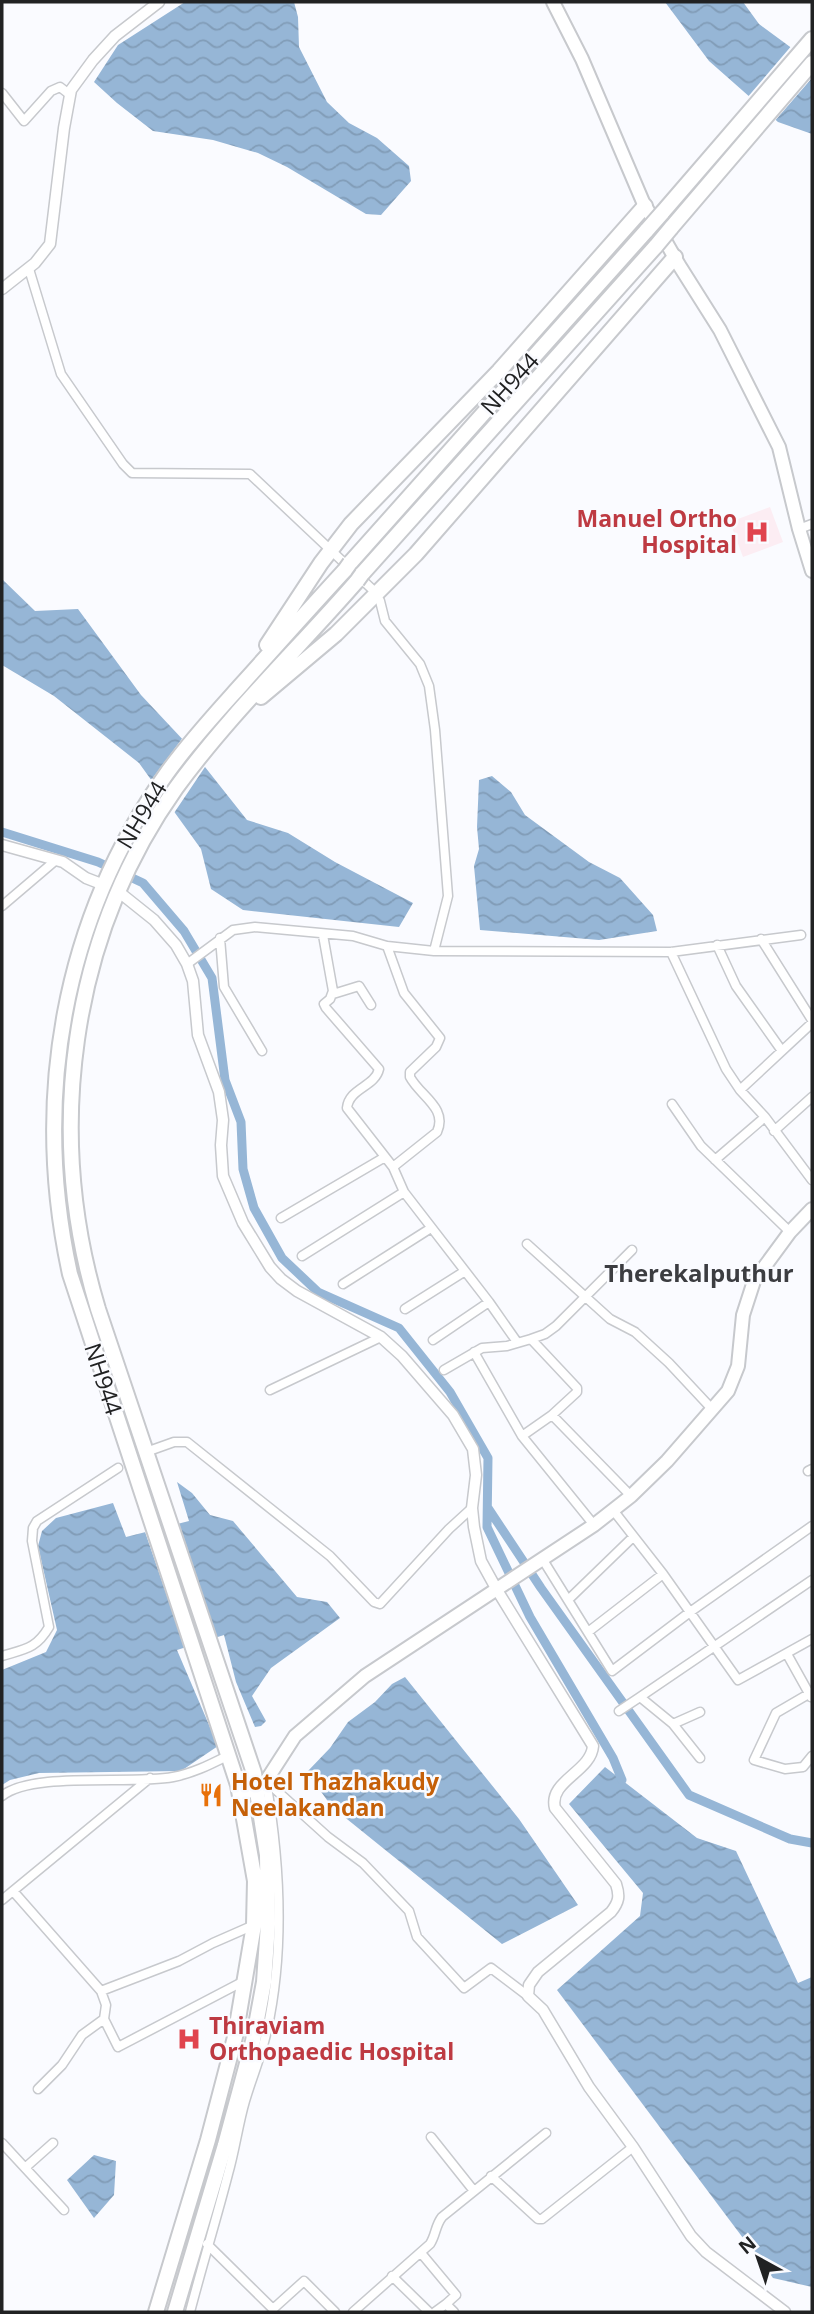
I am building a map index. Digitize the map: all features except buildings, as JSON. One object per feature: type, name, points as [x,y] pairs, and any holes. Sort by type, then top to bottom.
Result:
[{"type":"highway","name":"NH944","points":[[156,2312],[208,2140],[235,2037],[247,1980],[254,1925],[255,1881],[241,1796],[229,1755],[75,1292],[64,1247],[55,1189],[53,1118],[60,1033],[76,964],[115,860],[151,796],[177,758],[647,230],[812,39]]},
{"type":"highway","name":"NH944","points":[[175,2312],[253,2041],[264,1982],[268,1924],[267,1855],[262,1784],[210,1644],[98,1309],[82,1252],[70,1157],[70,1094],[80,1018],[92,964],[120,888],[164,806],[222,731],[656,246],[812,63]]},
{"type":"highway","points":[[232,695],[330,550],[359,516],[499,371],[645,206]]},
{"type":"highway","points":[[236,715],[284,680],[377,595],[459,506],[675,257]]},
{"type":"main road","points":[[553,2],[582,59],[645,206],[720,330],[779,447],[812,571]]},
{"type":"main road","points":[[241,1796],[262,1784],[295,1736],[365,1676],[594,1525],[631,1496],[667,1461],[728,1391],[738,1366],[743,1315],[754,1281],[790,1232],[812,1209]]},
{"type":"street","points":[[2,289],[29,269],[50,244],[69,94],[93,60],[115,36],[159,2]]},
{"type":"street","points":[[2,93],[24,121],[51,91],[60,87],[69,94]]},
{"type":"street","points":[[29,269],[61,374],[123,464],[132,473],[250,474],[377,595],[385,621],[420,664],[429,686],[435,730],[448,896],[434,951]]},
{"type":"street","points":[[799,529],[812,524]]},
{"type":"street","points":[[2,845],[55,860],[86,878],[106,881]]},
{"type":"street","points":[[2,906],[55,860]]},
{"type":"street","points":[[120,888],[191,960],[198,1035],[219,1092],[223,1120],[223,1176],[243,1223],[270,1267],[281,1279],[297,1292],[381,1337],[402,1356],[453,1415],[473,1448],[476,1475],[472,1508],[481,1561],[500,1588],[593,1746],[586,1763],[555,1793],[554,1802],[555,1808],[608,1872],[619,1894],[618,1904],[534,1976],[528,1987],[528,1996]]},
{"type":"street","points":[[191,960],[233,930],[254,927],[353,936],[387,946],[434,951],[671,952],[800,935]]},
{"type":"street","points":[[323,935],[332,994]]},
{"type":"street","points":[[220,939],[224,987],[262,1051]]},
{"type":"street","points":[[740,1090],[812,1022],[761,939]]},
{"type":"street","points":[[717,945],[736,986],[782,1051]]},
{"type":"street","points":[[387,946],[404,993],[440,1038],[436,1047],[410,1072],[410,1077],[439,1113],[440,1124],[437,1132],[393,1167]]},
{"type":"street","points":[[671,952],[726,1069],[812,1180]]},
{"type":"street","points":[[371,1005],[359,986],[332,994],[324,1004],[379,1069],[374,1079],[351,1096],[347,1108],[393,1167],[404,1192],[517,1342]]},
{"type":"street","points":[[774,1131],[812,1097]]},
{"type":"street","points":[[672,1104],[684,1124],[715,1160],[790,1232]]},
{"type":"street","points":[[715,1160],[765,1116]]},
{"type":"street","points":[[281,1218],[385,1157]]},
{"type":"street","points":[[302,1256],[404,1192]]},
{"type":"street","points":[[343,1284],[431,1228]]},
{"type":"street","points":[[527,1244],[610,1319],[635,1332],[669,1363],[712,1409]]},
{"type":"street","points":[[444,1370],[474,1352],[493,1345],[507,1346],[545,1334],[586,1298],[632,1250]]},
{"type":"street","points":[[405,1309],[465,1271]]},
{"type":"street","points":[[433,1340],[489,1302]]},
{"type":"street","points":[[270,1390],[381,1337]]},
{"type":"street","points":[[522,1436],[552,1415],[577,1392],[577,1388],[531,1339]]},
{"type":"street","points":[[474,1352],[522,1436],[594,1525]]},
{"type":"street","points":[[552,1415],[631,1496]]},
{"type":"street","points":[[146,1452],[174,1442],[187,1442],[330,1556],[374,1602],[380,1604],[472,1508]]},
{"type":"street","points":[[2,1656],[32,1648],[49,1627],[32,1541],[33,1528],[37,1521],[118,1468]]},
{"type":"street","points":[[613,1510],[663,1574],[738,1680],[812,1639]]},
{"type":"street","points":[[539,1562],[568,1600],[612,1671],[812,1526]]},
{"type":"street","points":[[568,1600],[633,1537]]},
{"type":"street","points":[[588,1632],[663,1574]]},
{"type":"street","points":[[619,1710],[812,1580]]},
{"type":"street","points":[[786,1654],[811,1694],[776,1713],[754,1760],[789,1770],[803,1768],[812,1756]]},
{"type":"street","points":[[640,1697],[673,1724],[700,1758]]},
{"type":"street","points":[[673,1724],[700,1712]]},
{"type":"street","points":[[2,1796],[12,1787],[66,1781],[171,1778],[192,1773],[229,1755]]},
{"type":"street","points":[[2,1900],[150,1778]]},
{"type":"street","points":[[262,1784],[363,1863],[409,1911],[417,1937],[464,1988],[491,1968],[543,2010],[589,2087],[634,2147],[691,2236],[706,2252],[785,2312]]},
{"type":"street","points":[[190,2312],[245,2102],[267,2031],[274,1984],[278,1943],[274,1825],[262,1784]]},
{"type":"street","points":[[13,1891],[101,1991],[106,2005],[104,2019],[118,2047],[247,1980]]},
{"type":"street","points":[[101,1991],[179,1961],[254,1925]]},
{"type":"street","points":[[38,2089],[60,2068],[82,2035],[104,2019]]},
{"type":"street","points":[[354,2312],[421,2253],[435,2237],[435,2227],[442,2217],[546,2133]]},
{"type":"street","points":[[431,2137],[474,2191]]},
{"type":"street","points":[[2,2143],[64,2210]]},
{"type":"street","points":[[26,2166],[53,2143]]},
{"type":"street","points":[[491,2176],[538,2219],[542,2219],[634,2147]]},
{"type":"street","points":[[207,2244],[273,2309],[304,2281],[335,2312]]},
{"type":"street","points":[[421,2253],[456,2295],[435,2312]]},
{"type":"street","points":[[392,2276],[429,2312]]},
{"type":"street","points":[[446,2304],[454,2312]]},
{"type":"shaded area","name":"Manuel Ortho Hospital","points":[[770,507],[783,542],[743,557],[730,522]]},
{"type":"water","points":[[185,2],[294,2],[298,17],[299,47],[327,102],[349,123],[377,138],[409,166],[411,181],[381,215],[366,214],[258,153],[213,140],[153,131],[94,82],[118,45]]},
{"type":"water","points":[[665,2],[743,2],[759,24],[812,63],[812,134],[778,122],[709,61]]},
{"type":"water","points":[[2,579],[35,611],[78,609],[141,695],[186,743],[247,820],[288,833],[335,862],[413,903],[399,927],[243,910],[211,889],[201,849],[139,763],[54,696],[2,665]]},
{"type":"water","points":[[492,776],[511,792],[525,815],[589,862],[620,878],[653,915],[657,931],[599,940],[480,930],[474,866],[479,849],[479,780]]},
{"type":"water","points":[[177,1482],[192,1493],[210,1515],[233,1521],[297,1597],[327,1602],[340,1618],[271,1668],[252,1696],[266,1721],[261,1726],[255,1727],[236,1682],[224,1635],[177,1650],[218,1746],[181,1771],[39,1773],[10,1780],[2,1785],[2,1670],[46,1652],[57,1630],[38,1546],[42,1531],[56,1518],[113,1503],[126,1537],[189,1521]]},
{"type":"water","points":[[405,1677],[519,1819],[578,1905],[502,1944],[332,1807],[307,1772],[330,1748],[348,1722],[375,1702],[392,1684]]},
{"type":"water","points":[[605,1767],[697,1838],[736,1851],[798,1983],[812,1977],[812,2287],[773,2278],[557,1990],[640,1916],[643,1893],[569,1804]]},
{"type":"water","points":[[94,2155],[116,2161],[114,2195],[94,2218],[67,2180]]},
{"type":"pier","points":[[793,44],[812,59],[812,78],[773,123],[746,99]]},
{"type":"pier","points":[[184,736],[207,764],[174,813],[167,809],[149,783]]},
{"type":"pier","points":[[178,1520],[218,1641],[186,1651],[144,1529]]},
{"type":"waterway","points":[[2,832],[98,862],[143,883],[184,931],[212,978],[225,1080],[241,1122],[243,1169],[254,1208],[282,1258],[318,1292],[399,1328],[450,1392],[488,1458],[487,1527],[530,1617],[613,1758],[622,1780]]},
{"type":"waterway","points":[[488,1508],[541,1588],[689,1795],[790,1839],[812,1843]]},
{"type":"place","name":"Manuel Ortho Hospital","points":[[757,532]]},
{"type":"place","name":"Hotel Thazhakudy Neelakandan","points":[[211,1795]]},
{"type":"place","name":"Thiraviam Orthopaedic Hospital","points":[[189,2039]]},
{"type":"district","name":"Therekalputhur","points":[[699,1274]]}]
